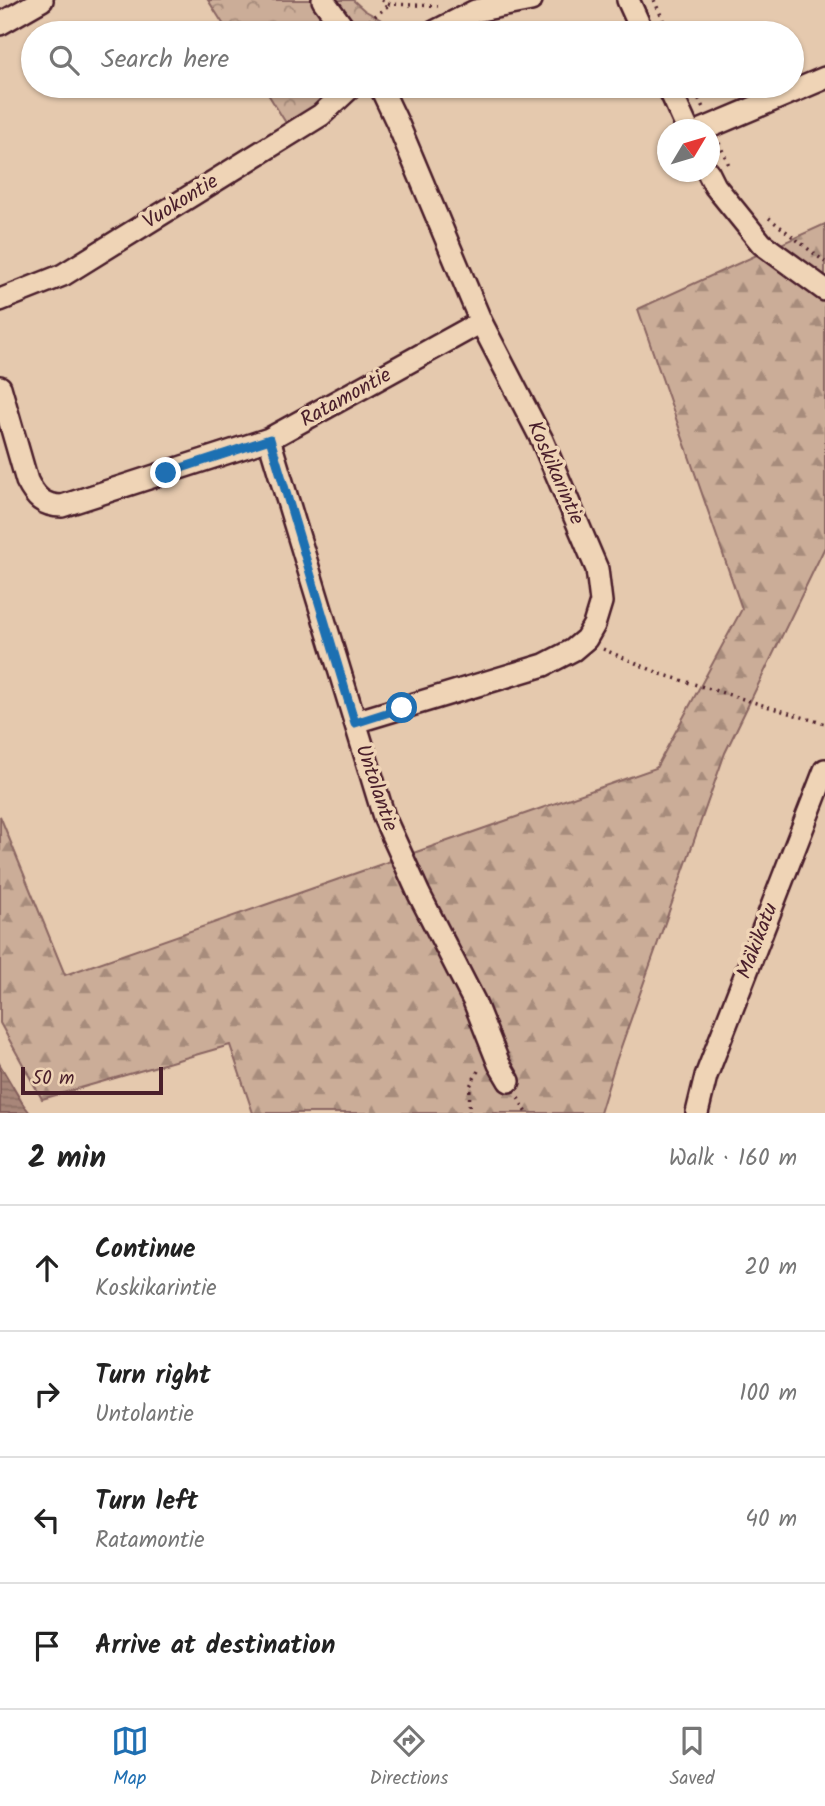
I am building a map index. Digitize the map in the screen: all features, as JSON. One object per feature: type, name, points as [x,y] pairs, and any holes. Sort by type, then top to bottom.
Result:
[{"type":"street","points":[[0,24],[42,0]]},
{"type":"street","points":[[323,0],[345,21]]},
{"type":"street","points":[[450,21],[473,6],[531,0]]},
{"type":"street","points":[[628,0],[638,21]]},
{"type":"street","points":[[804,87],[825,78]]},
{"type":"street","name":"Vuokontie","points":[[0,300],[63,275],[321,115],[339,98]]},
{"type":"street","name":"Koskikarintie","points":[[385,98],[481,322],[542,440],[597,569],[601,602],[594,625],[586,639]]},
{"type":"street","points":[[673,98],[683,119]]},
{"type":"street","points":[[720,122],[777,98]]},
{"type":"street","points":[[713,182],[762,244],[825,290]]},
{"type":"street","name":"Ratamontie","points":[[0,387],[27,481],[41,501],[52,506],[62,506],[270,439],[481,322]]},
{"type":"street","name":"Untolantie","points":[[270,439],[383,817],[474,1001],[499,1064],[509,1081]]},
{"type":"street","points":[[355,723],[544,665],[573,650],[586,639]]},
{"type":"street","name":"Mäkikatu","points":[[697,1113],[706,1076],[825,770]]},
{"type":"path","points":[[382,0],[390,4],[436,7],[445,5]]},
{"type":"path","points":[[654,0],[664,21]]},
{"type":"path","points":[[367,21],[390,4]]},
{"type":"path","points":[[697,98],[703,119]]},
{"type":"path","points":[[720,152],[733,174]]},
{"type":"path","points":[[761,211],[825,262]]},
{"type":"path","points":[[586,639],[661,674],[825,724]]},
{"type":"path","points":[[469,1113],[470,1086],[478,1071]]},
{"type":"green space","points":[[208,0],[353,0],[383,21],[221,21]]},
{"type":"green space","points":[[270,98],[331,98],[286,123]]},
{"type":"green space","points":[[825,224],[825,547],[725,753],[600,1113],[253,1113],[230,1045],[42,1099],[0,1023],[0,816],[65,975],[656,768],[742,609],[638,309]]},
{"type":"shaded area","points":[[0,1065],[23,1104],[30,1113],[0,1113]]},
{"type":"route","points":[[166,473],[270,439],[355,723],[402,708]]}]
